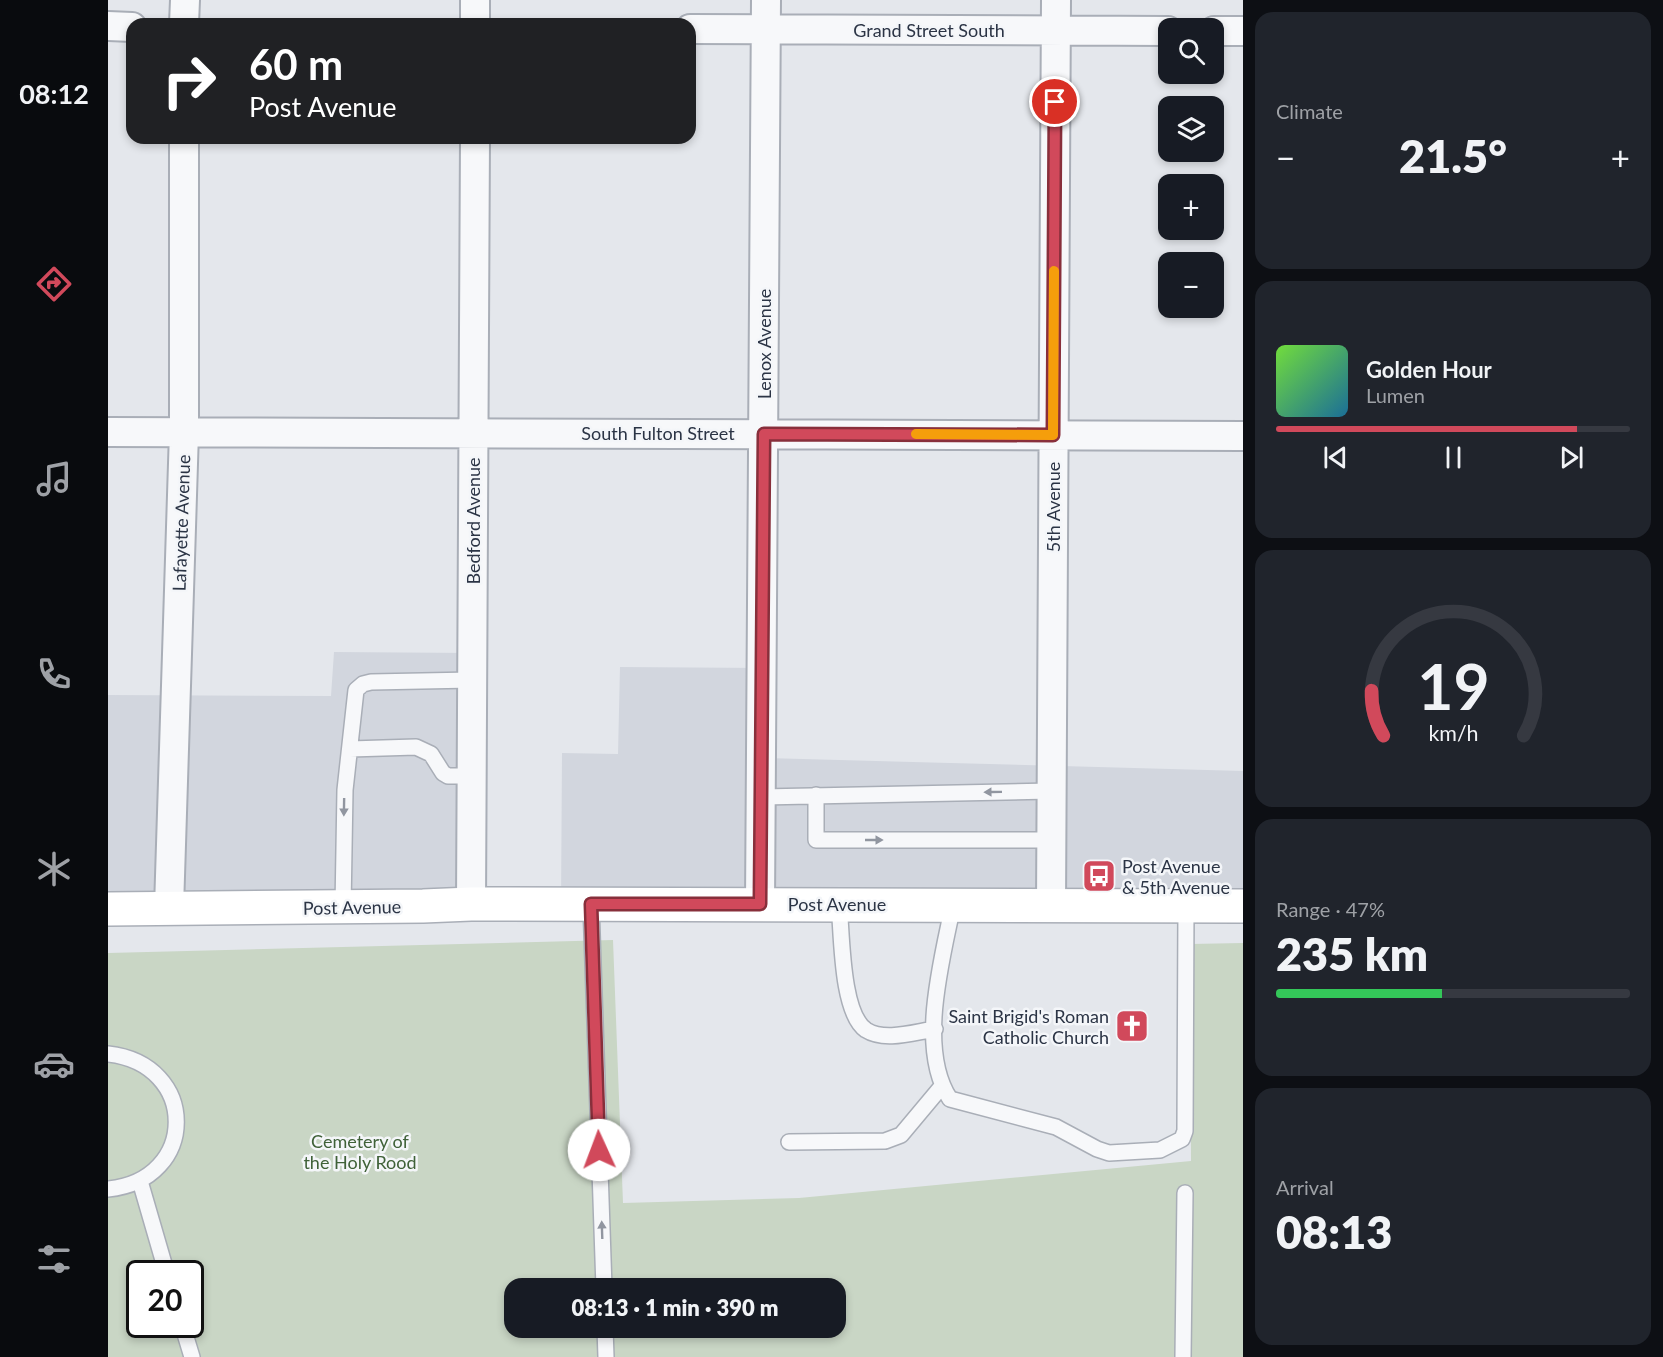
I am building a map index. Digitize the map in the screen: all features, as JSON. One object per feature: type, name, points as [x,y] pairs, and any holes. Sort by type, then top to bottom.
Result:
[{"type":"main road","name":"Post Avenue","points":[[108,909],[471,904],[1243,906]]},
{"type":"street","points":[[184,18],[185,0]]},
{"type":"street","points":[[475,0],[475,18]]},
{"type":"street","name":"Lenox Avenue","points":[[760,904],[766,0]]},
{"type":"street","name":"5th Avenue","points":[[1051,905],[1056,0]]},
{"type":"street","points":[[108,26],[126,27]]},
{"type":"street","name":"Grand Street South","points":[[696,29],[1158,31]]},
{"type":"street","points":[[1224,31],[1243,31]]},
{"type":"street","name":"Lafayette Avenue","points":[[169,908],[184,432],[183,144]]},
{"type":"street","name":"Bedford Avenue","points":[[471,904],[475,144]]},
{"type":"street","name":"South Fulton Street","points":[[108,432],[1243,436]]},
{"type":"lane","points":[[343,907],[345,790],[356,690],[363,684],[371,682],[472,680]]},
{"type":"lane","points":[[350,749],[416,747],[431,754],[443,773],[448,776],[472,776]]},
{"type":"lane","points":[[761,797],[1052,791]]},
{"type":"lane","points":[[816,795],[816,840],[1051,840]]},
{"type":"lane","points":[[591,904],[604,1278]]},
{"type":"lane","points":[[840,904],[845,979],[855,1019],[866,1030],[887,1036],[934,1029]]},
{"type":"lane","points":[[953,905],[934,1010],[936,1057],[942,1086],[950,1099],[1056,1126],[1097,1149],[1109,1153],[1160,1150],[1182,1139],[1185,1131],[1186,906]]},
{"type":"lane","points":[[108,1054],[125,1056],[142,1063],[156,1073],[167,1088],[174,1104],[177,1122],[174,1140],[167,1157],[155,1171],[140,1181],[124,1187],[108,1189]]},
{"type":"lane","points":[[789,1142],[885,1141],[901,1135],[942,1086]]},
{"type":"lane","points":[[140,1181],[163,1260]]},
{"type":"lane","points":[[1184,1357],[1185,1193]]},
{"type":"lane","points":[[186,1338],[192,1357]]},
{"type":"lane","points":[[605,1338],[606,1357]]},
{"type":"shaded area","points":[[334,652],[472,653],[468,911],[108,915],[108,695],[331,696]]},
{"type":"shaded area","points":[[620,667],[768,668],[766,758],[1243,771],[1243,907],[561,906],[562,753],[618,754]]},
{"type":"green space","name":"Cemetery of the Holy Rood","points":[[613,940],[623,1203],[799,1198],[1191,1161],[1190,944],[1243,943],[1243,1357],[108,1357],[108,953]]},
{"type":"slow traffic","points":[[916,434],[1053,435],[1054,271]]},
{"type":"place","name":"Post Avenue & 5th Avenue","points":[[1099,876]]},
{"type":"place","name":"Saint Brigid's Roman Catholic Church","points":[[1132,1026]]},
{"type":"route","points":[[599,1150],[591,904],[760,904],[764,434],[1053,435],[1055,102]]}]
